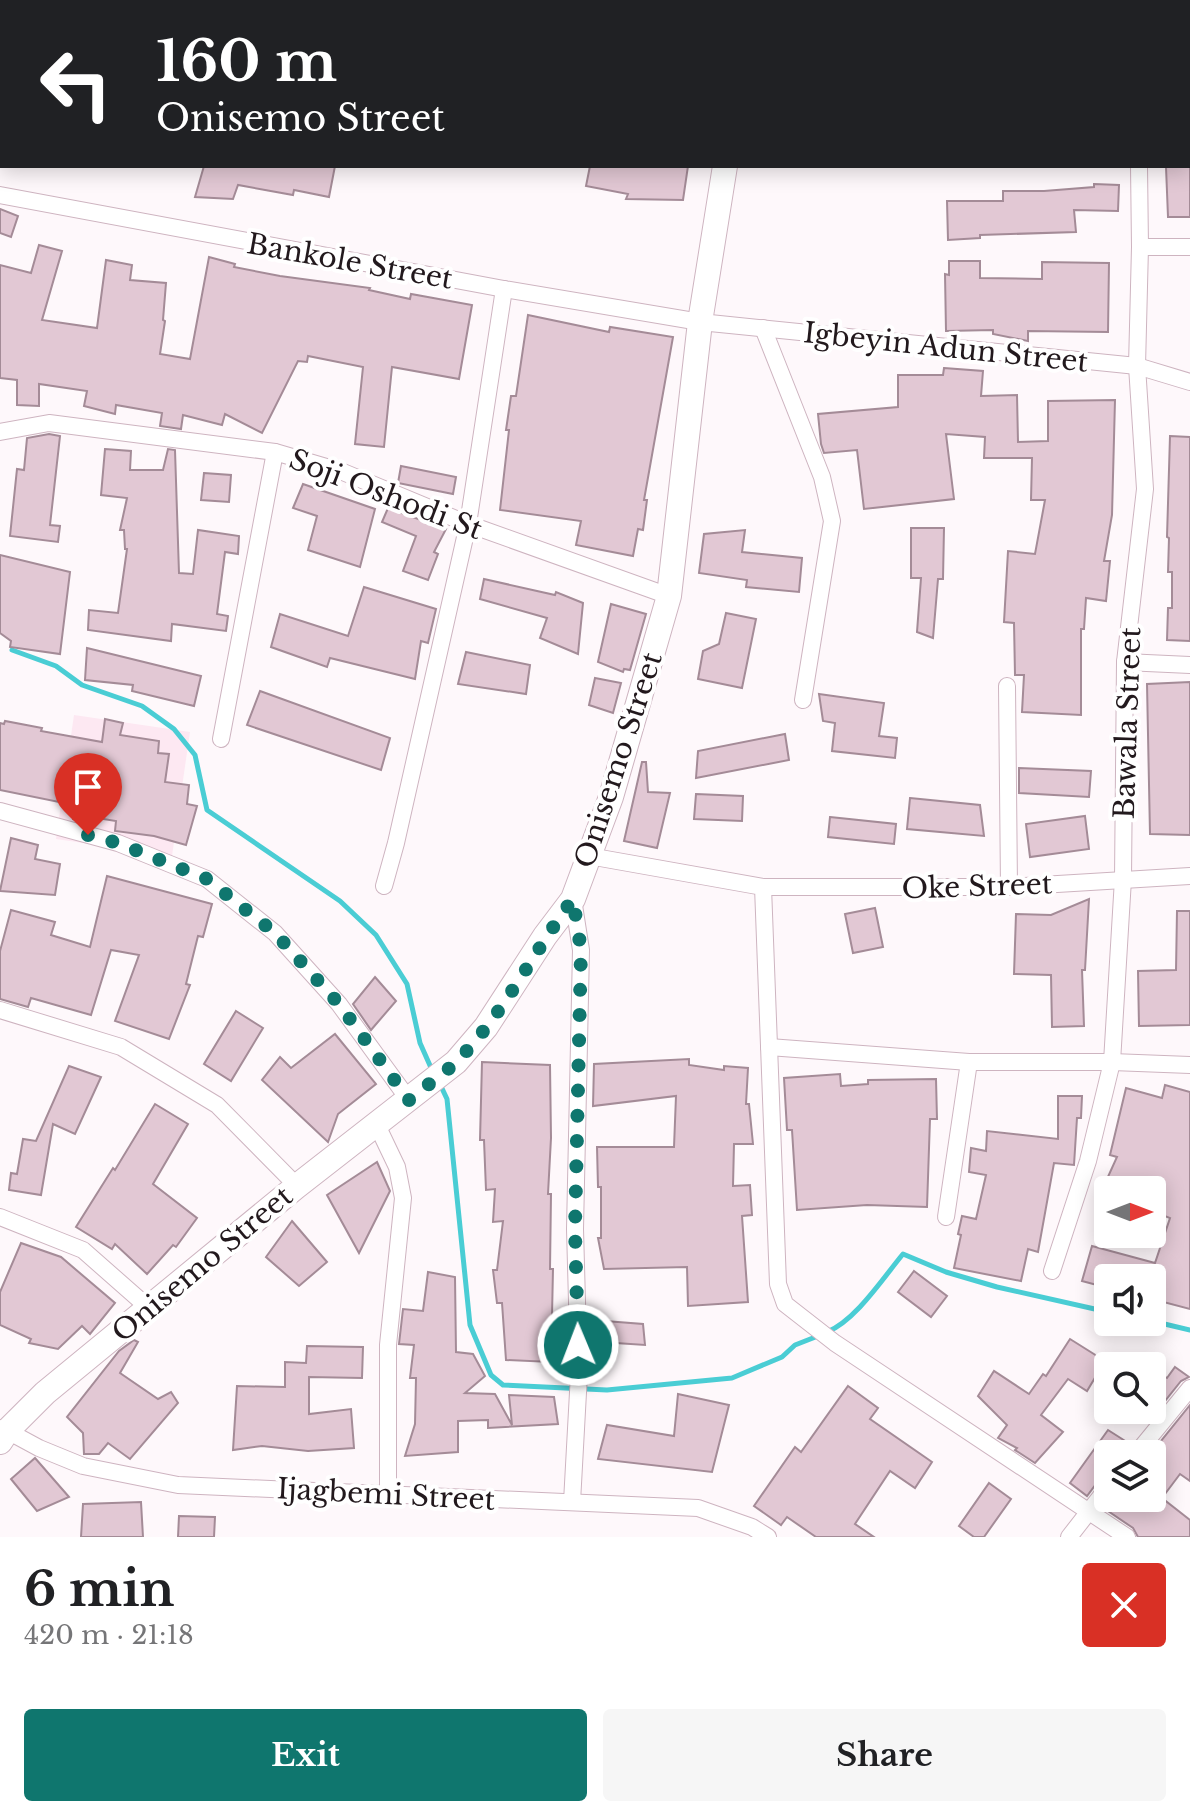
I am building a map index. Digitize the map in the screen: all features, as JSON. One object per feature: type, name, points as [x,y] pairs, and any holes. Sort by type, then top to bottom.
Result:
[{"type":"street","name":"Onisemo Street","points":[[3,1433],[45,1393],[297,1186],[456,1062],[486,1027],[573,899],[611,797],[669,596],[700,322],[725,168]]},
{"type":"street","name":"Bawala Street","points":[[1052,1271],[1088,1161],[1112,1062],[1123,879],[1125,662],[1145,489],[1137,366],[1139,168]]},
{"type":"street","name":"Bankole Street","points":[[0,195],[504,289],[700,322]]},
{"type":"street","points":[[1140,247],[1190,247]]},
{"type":"street","points":[[384,886],[468,524],[504,289]]},
{"type":"street","name":"Igbeyin Adun Street","points":[[700,322],[1137,366],[1190,382]]},
{"type":"street","points":[[763,328],[822,477],[832,521],[803,700]]},
{"type":"street","name":"Soji Oshodi St","points":[[0,432],[49,423],[275,452],[343,472],[468,524],[669,596]]},
{"type":"street","points":[[221,739],[275,452]]},
{"type":"street","points":[[1125,662],[1190,665]]},
{"type":"street","points":[[1007,686],[1009,887]]},
{"type":"street","points":[[0,811],[118,843],[207,879],[275,933],[339,1004],[409,1100]]},
{"type":"street","name":"Oke Street","points":[[589,856],[763,887],[1009,887],[1190,876]]},
{"type":"street","points":[[763,887],[778,1284],[785,1304],[835,1343],[1127,1537]]},
{"type":"street","points":[[572,1502],[579,1374],[575,1214],[581,950],[573,899]]},
{"type":"street","points":[[0,1010],[121,1047],[217,1105],[297,1186]]},
{"type":"street","points":[[769,1047],[969,1062],[1190,1065]]},
{"type":"street","points":[[946,1217],[969,1062]]},
{"type":"street","points":[[376,1123],[397,1167],[403,1198],[388,1345],[388,1493]]},
{"type":"street","points":[[0,1217],[83,1250],[150,1309]]},
{"type":"street","points":[[1147,1440],[1190,1388]]},
{"type":"street","name":"Ijagbemi Street","points":[[3,1433],[83,1466],[178,1485],[698,1508],[752,1527],[768,1537]]},
{"type":"street","points":[[1069,1537],[1094,1505]]},
{"type":"shaded area","points":[[74,715],[190,732],[172,856],[56,839]]},
{"type":"building","points":[[203,168],[335,168],[329,197],[294,190],[293,195],[238,185],[233,199],[195,197]]},
{"type":"building","points":[[590,168],[688,168],[683,200],[626,199],[628,194],[586,186]]},
{"type":"building","points":[[1166,168],[1190,168],[1190,217],[1168,217]]},
{"type":"building","points":[[1094,184],[1119,185],[1118,211],[1074,210],[1076,232],[980,235],[980,238],[948,240],[947,201],[1003,201],[1003,191],[1044,191],[1094,187]]},
{"type":"building","points":[[0,209],[18,216],[11,237],[0,233]]},
{"type":"building","points":[[39,245],[62,251],[42,320],[97,328],[106,260],[132,265],[130,280],[166,283],[160,354],[190,359],[209,257],[235,264],[234,267],[280,276],[370,288],[410,299],[411,294],[472,305],[459,379],[392,367],[384,447],[355,444],[363,367],[308,356],[307,362],[298,361],[262,433],[225,414],[222,425],[183,415],[181,429],[160,426],[162,413],[116,405],[115,414],[84,406],[87,391],[39,384],[39,406],[17,405],[17,380],[0,378],[0,265],[31,273]]},
{"type":"building","points":[[949,261],[980,261],[980,278],[1042,279],[1042,262],[1109,263],[1108,332],[1028,331],[1028,341],[993,334],[993,330],[946,331],[945,274],[949,275]]},
{"type":"building","points":[[528,315],[609,332],[610,327],[673,337],[644,500],[647,500],[643,530],[638,529],[633,556],[576,545],[581,521],[500,510],[509,430],[506,430],[511,396],[516,396]]},
{"type":"building","points":[[944,368],[983,371],[981,396],[1017,395],[1018,442],[1048,441],[1048,401],[1115,400],[1112,515],[1104,561],[1110,561],[1106,601],[1086,598],[1084,629],[1081,629],[1081,715],[1022,712],[1024,675],[1015,675],[1014,623],[1004,622],[1008,551],[1035,554],[1045,500],[1031,500],[1032,458],[984,458],[985,437],[946,434],[954,499],[864,509],[857,450],[824,453],[818,414],[898,407],[898,375],[943,375]]},
{"type":"building","points":[[49,434],[60,436],[50,525],[60,526],[58,542],[10,536],[17,469],[24,470],[27,438]]},
{"type":"building","points":[[1170,436],[1190,437],[1190,641],[1167,640],[1168,608],[1172,608],[1172,572],[1168,572],[1167,537]]},
{"type":"building","points":[[105,449],[131,451],[130,470],[163,470],[168,449],[175,450],[179,573],[193,574],[198,530],[239,536],[238,554],[225,552],[217,614],[228,616],[226,631],[172,624],[171,641],[88,630],[89,610],[118,613],[127,549],[124,530],[120,530],[127,498],[101,495]]},
{"type":"building","points":[[401,466],[456,477],[453,494],[398,483]]},
{"type":"building","points":[[204,473],[231,475],[229,502],[201,500]]},
{"type":"building","points":[[303,484],[375,509],[360,567],[308,550],[317,516],[293,508]]},
{"type":"building","points":[[388,508],[446,529],[434,552],[438,554],[428,580],[403,571],[416,536],[382,522]]},
{"type":"building","points":[[911,528],[944,528],[943,579],[938,579],[933,638],[917,632],[921,578],[911,578]]},
{"type":"building","points":[[745,530],[742,552],[802,558],[799,592],[746,587],[747,580],[699,573],[704,534]]},
{"type":"building","points":[[0,555],[70,572],[60,654],[10,647],[11,641],[0,633]]},
{"type":"building","points":[[484,579],[555,595],[556,592],[583,603],[578,654],[540,638],[547,618],[480,599]]},
{"type":"building","points":[[364,587],[436,609],[428,643],[421,641],[415,679],[330,658],[327,667],[271,647],[280,614],[348,636]]},
{"type":"building","points":[[611,604],[646,614],[630,670],[624,669],[623,672],[598,662]]},
{"type":"building","points":[[726,613],[756,619],[742,688],[698,679],[703,651],[719,644]]},
{"type":"building","points":[[87,648],[201,676],[194,706],[132,691],[133,685],[85,680]]},
{"type":"building","points":[[466,652],[530,665],[526,694],[458,684]]},
{"type":"building","points":[[595,678],[621,683],[613,713],[589,705]]},
{"type":"building","points":[[1190,682],[1190,835],[1150,834],[1147,684]]},
{"type":"building","points":[[260,691],[390,738],[381,770],[247,725]]},
{"type":"building","points":[[819,694],[884,703],[879,736],[897,738],[895,758],[832,751],[835,723],[823,721]]},
{"type":"building","points":[[105,719],[123,723],[120,735],[159,741],[158,753],[169,754],[165,782],[189,785],[187,804],[197,806],[186,845],[154,836],[115,831],[116,821],[91,817],[89,824],[73,819],[74,805],[0,790],[0,723],[4,724],[5,721],[102,742]]},
{"type":"building","points":[[785,734],[789,760],[696,778],[698,751]]},
{"type":"building","points":[[642,762],[646,762],[648,792],[670,793],[657,848],[624,841]]},
{"type":"building","points":[[1019,768],[1091,771],[1089,797],[1019,793]]},
{"type":"building","points":[[696,794],[743,796],[742,821],[694,819]]},
{"type":"building","points":[[910,798],[980,805],[984,836],[907,829]]},
{"type":"building","points":[[1085,816],[1089,849],[1030,857],[1026,824]]},
{"type":"building","points":[[830,817],[896,824],[894,844],[828,837]]},
{"type":"building","points":[[11,838],[38,845],[35,859],[60,864],[55,895],[0,891]]},
{"type":"building","points":[[107,876],[212,904],[203,937],[198,936],[186,984],[190,985],[169,1039],[115,1021],[139,955],[111,950],[91,1015],[31,998],[28,1007],[0,999],[0,951],[11,910],[55,922],[51,935],[90,947]]},
{"type":"building","points":[[1089,899],[1085,970],[1082,970],[1084,1026],[1052,1027],[1051,975],[1014,974],[1016,914],[1051,915]]},
{"type":"building","points":[[875,908],[883,947],[853,953],[845,914]]},
{"type":"building","points":[[1177,911],[1190,911],[1190,1025],[1139,1026],[1138,971],[1176,970]]},
{"type":"building","points":[[375,977],[396,1001],[371,1030],[353,1004]]},
{"type":"building","points":[[236,1011],[263,1028],[231,1081],[204,1064]]},
{"type":"building","points":[[335,1034],[376,1084],[338,1114],[328,1142],[262,1080],[280,1057],[291,1068]]},
{"type":"building","points":[[689,1059],[689,1065],[724,1070],[724,1066],[748,1068],[746,1104],[749,1104],[753,1144],[734,1144],[733,1186],[750,1185],[752,1215],[742,1216],[748,1302],[688,1306],[687,1267],[604,1269],[598,1238],[601,1238],[601,1187],[598,1187],[597,1147],[674,1147],[676,1096],[593,1106],[594,1064]]},
{"type":"building","points":[[482,1062],[550,1065],[548,1194],[551,1194],[550,1269],[553,1269],[551,1362],[506,1360],[502,1303],[497,1303],[493,1270],[497,1270],[503,1221],[493,1222],[495,1189],[486,1190],[484,1140],[480,1140]]},
{"type":"building","points":[[69,1066],[101,1077],[75,1134],[53,1124],[41,1195],[9,1190],[11,1173],[17,1174],[23,1139],[36,1141]]},
{"type":"building","points":[[840,1074],[841,1086],[868,1084],[868,1080],[936,1079],[937,1119],[930,1119],[927,1207],[867,1205],[797,1210],[792,1130],[787,1130],[784,1078]]},
{"type":"building","points":[[1165,1085],[1190,1092],[1190,1309],[1166,1303],[1166,1264],[1094,1264],[1094,1284],[1082,1281],[1092,1246],[1155,1263],[1160,1248],[1166,1248],[1170,1218],[1166,1216],[1166,1176],[1108,1176],[1117,1157],[1110,1155],[1126,1088],[1162,1098]]},
{"type":"building","points":[[1058,1096],[1082,1096],[1081,1118],[1077,1118],[1074,1165],[1054,1163],[1038,1252],[1028,1249],[1021,1281],[954,1268],[962,1216],[976,1219],[986,1175],[969,1172],[971,1148],[986,1151],[987,1131],[1058,1139]]},
{"type":"building","points":[[155,1104],[188,1124],[153,1184],[197,1218],[176,1247],[173,1245],[147,1274],[115,1244],[112,1249],[76,1227]]},
{"type":"building","points":[[377,1162],[390,1191],[359,1253],[327,1195]]},
{"type":"building","points":[[292,1221],[327,1262],[299,1286],[266,1257]]},
{"type":"building","points":[[21,1243],[61,1257],[115,1303],[90,1334],[82,1326],[58,1349],[29,1343],[31,1339],[0,1325],[0,1292]]},
{"type":"building","points":[[914,1271],[947,1296],[931,1317],[898,1292]]},
{"type":"building","points":[[428,1272],[455,1277],[456,1352],[473,1354],[485,1376],[465,1393],[495,1394],[512,1425],[509,1395],[554,1397],[558,1424],[488,1428],[488,1420],[458,1421],[458,1452],[405,1456],[415,1424],[416,1378],[410,1378],[414,1345],[399,1344],[403,1309],[423,1311]]},
{"type":"building","points":[[605,1321],[643,1324],[645,1345],[601,1342]]},
{"type":"building","points":[[1070,1339],[1094,1354],[1094,1379],[1087,1391],[1068,1379],[1041,1415],[1063,1432],[1035,1463],[998,1438],[1007,1425],[978,1396],[994,1371],[1029,1394],[1043,1374],[1046,1376]]},
{"type":"building","points":[[134,1340],[138,1342],[120,1373],[158,1399],[171,1392],[178,1403],[130,1459],[108,1443],[99,1454],[84,1454],[83,1433],[67,1417],[119,1351]]},
{"type":"building","points":[[307,1346],[363,1347],[362,1378],[309,1377],[309,1414],[351,1409],[354,1448],[308,1451],[262,1446],[233,1450],[237,1386],[285,1387],[285,1362],[306,1363]]},
{"type":"building","points":[[1175,1367],[1189,1377],[1181,1381],[1166,1400],[1167,1378]]},
{"type":"building","points":[[848,1386],[878,1408],[870,1419],[932,1462],[915,1488],[890,1471],[855,1524],[874,1537],[816,1537],[787,1517],[781,1525],[754,1506],[795,1447],[801,1452]]},
{"type":"building","points":[[678,1394],[729,1405],[712,1472],[598,1459],[607,1425],[674,1436]]},
{"type":"building","points":[[1190,1405],[1190,1481],[1180,1474],[1166,1493],[1166,1440],[1162,1440]]},
{"type":"building","points":[[1108,1430],[1124,1440],[1101,1440]]},
{"type":"building","points":[[1094,1450],[1094,1487],[1087,1496],[1070,1483]]},
{"type":"building","points":[[35,1458],[69,1497],[37,1511],[11,1479]]},
{"type":"building","points":[[989,1483],[1011,1499],[984,1537],[974,1537],[959,1526]]},
{"type":"building","points":[[1166,1501],[1190,1520],[1190,1537],[1138,1537],[1133,1528],[1109,1512],[1166,1512]]},
{"type":"building","points":[[141,1502],[143,1537],[81,1537],[83,1504]]},
{"type":"building","points":[[179,1516],[215,1517],[214,1537],[178,1537]]},
{"type":"waterway","points":[[12,650],[56,666],[82,685],[142,706],[174,729],[195,755],[207,810],[340,901],[376,935],[407,984],[420,1043],[432,1070]]},
{"type":"waterway","points":[[439,1082],[447,1099],[470,1325],[491,1375],[503,1385],[607,1390],[732,1378],[782,1357],[795,1345],[818,1336]]},
{"type":"waterway","points":[[827,1332],[859,1308],[903,1254],[946,1272],[997,1287],[1094,1309]]},
{"type":"waterway","points":[[1166,1324],[1190,1330]]},
{"type":"route","points":[[88,835],[118,843],[207,879],[275,933],[339,1004],[409,1100],[456,1062],[486,1027],[573,899],[581,950],[576,1096],[578,1345]]}]
